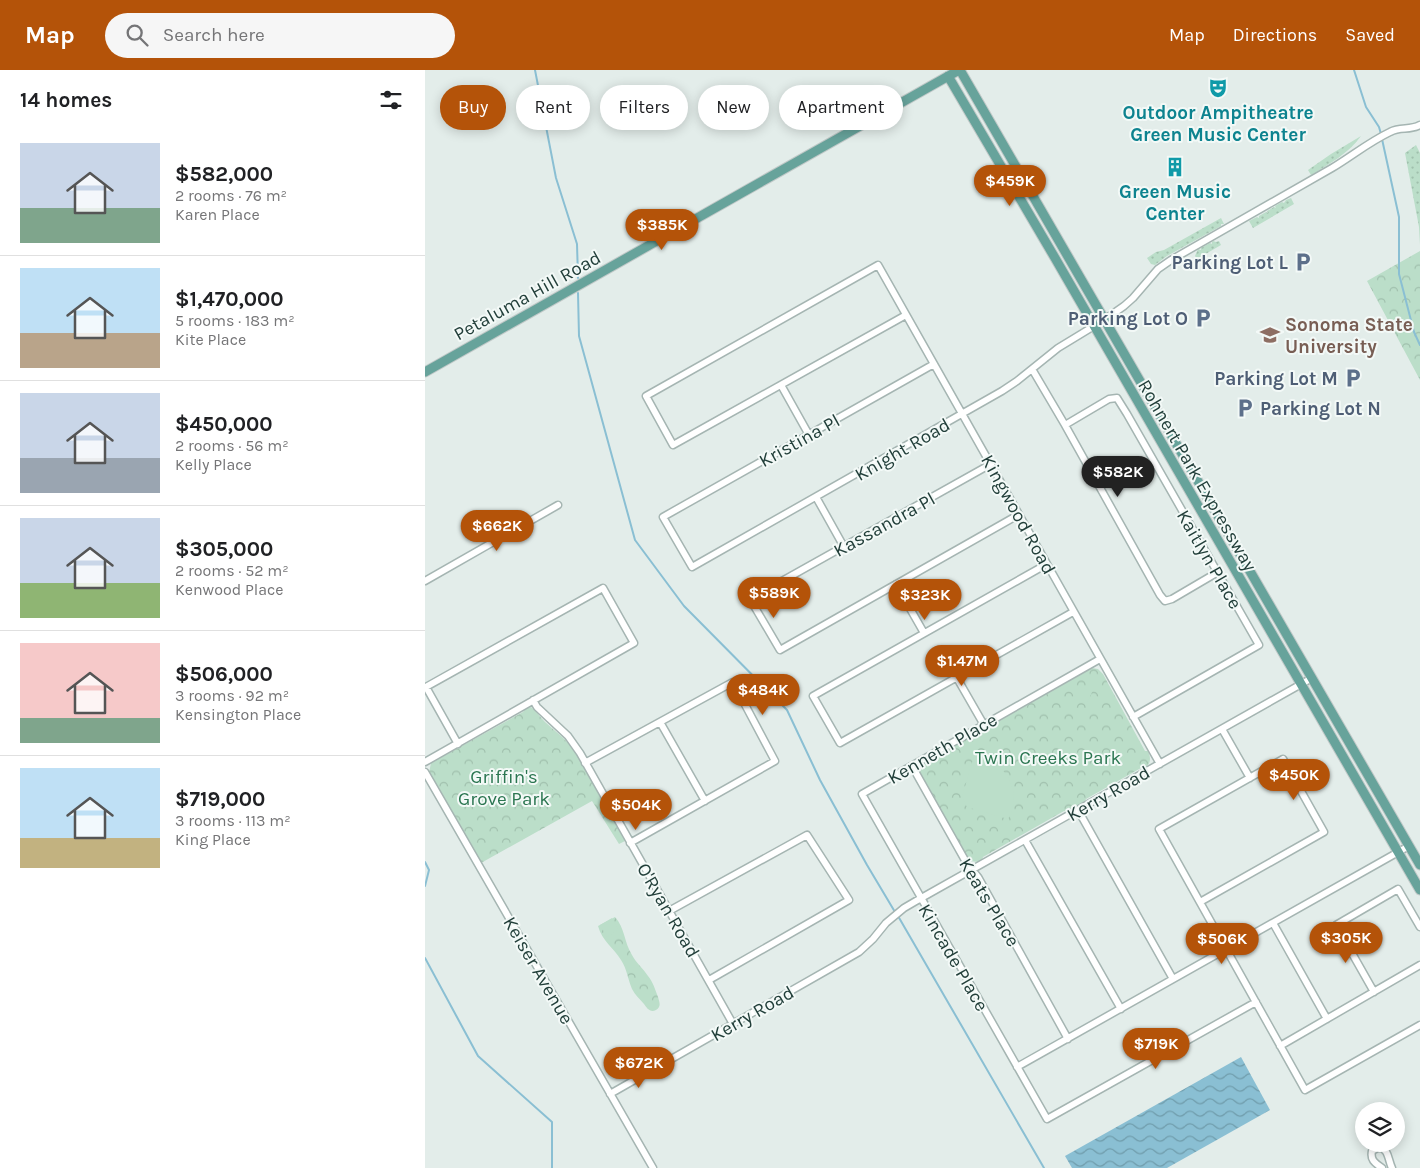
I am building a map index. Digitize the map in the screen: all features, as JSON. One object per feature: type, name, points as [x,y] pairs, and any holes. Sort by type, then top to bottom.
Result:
[{"type":"main road","name":"Petaluma Hill Road","points":[[425,372],[959,70]]},
{"type":"main road","name":"Rohnert Park Expressway","points":[[959,70],[1420,865]]},
{"type":"main road","name":"Rohnert Park Expressway","points":[[948,76],[1420,890]]},
{"type":"street","name":"Knight Road","points":[[692,568],[1017,382],[1058,348],[1104,320],[1129,301],[1153,274],[1171,260],[1332,168],[1356,151],[1392,131],[1401,128],[1409,129],[1420,125]]},
{"type":"street","name":"Kingwood Road","points":[[781,385],[673,446],[646,396],[878,265],[1160,764]]},
{"type":"street","points":[[809,435],[781,385],[906,314]]},
{"type":"street","name":"Kristina Pl","points":[[692,568],[663,517],[934,364]]},
{"type":"street","points":[[1031,369],[1165,601],[1172,599],[1218,572]]},
{"type":"street","name":"Kaitlyn Place","points":[[1065,425],[1109,399],[1117,398],[1259,646],[1133,717]]},
{"type":"street","name":"Kassandra Pl","points":[[896,584],[779,650],[750,599],[991,464]]},
{"type":"street","points":[[816,497],[844,547]]},
{"type":"street","points":[[425,581],[558,505]]},
{"type":"street","points":[[924,633],[896,584],[1018,514]]},
{"type":"street","points":[[1047,564],[813,696],[840,744],[1073,612]]},
{"type":"street","points":[[425,762],[458,744],[634,643],[603,588],[426,687],[458,744]]},
{"type":"street","name":"Kenneth Place","points":[[862,794],[1101,659]]},
{"type":"street","points":[[957,678],[984,725]]},
{"type":"street","name":"Kerry Road","points":[[610,1094],[859,952],[886,923],[904,908],[1312,678]]},
{"type":"street","points":[[585,763],[733,682],[775,761],[630,843]]},
{"type":"street","name":"O'Ryan Road","points":[[533,700],[537,707],[568,736],[585,763],[733,1024]]},
{"type":"street","points":[[660,722],[705,801]]},
{"type":"street","points":[[1222,728],[1250,778]]},
{"type":"street","points":[[1199,902],[1324,832],[1283,759],[1159,829],[1225,950],[1305,1090],[1420,1025]]},
{"type":"street","name":"Keats Place","points":[[911,766],[966,862],[982,886],[1068,1039]]},
{"type":"street","name":"Keiser Avenue","points":[[425,772],[653,1168]]},
{"type":"street","name":"Kincade Place","points":[[862,794],[1047,1119],[1256,1002]]},
{"type":"street","points":[[1079,810],[1173,979]]},
{"type":"street","points":[[669,910],[807,836],[849,900],[709,980]]},
{"type":"street","points":[[1025,840],[1121,1009]]},
{"type":"street","points":[[1017,1068],[1409,846]]},
{"type":"street","points":[[1374,992],[1336,925],[1398,889],[1420,927]]},
{"type":"street","points":[[1273,923],[1327,1019]]},
{"type":"street","points":[[1280,1046],[1420,966]]},
{"type":"street","points":[[1381,1168],[1371,1156],[1372,1151],[1379,1147],[1383,1147],[1387,1151],[1392,1168]]},
{"type":"green space","points":[[1361,136],[1344,153],[1311,175],[1308,170]]},
{"type":"green space","points":[[1416,145],[1420,153],[1420,245],[1419,227],[1405,153]]},
{"type":"green space","points":[[1291,198],[1294,204],[1253,228],[1249,221],[1257,217],[1259,218],[1259,216],[1266,212],[1268,213],[1267,211],[1274,207],[1276,208],[1275,206]]},
{"type":"green space","points":[[1221,218],[1224,224],[1167,256],[1155,265],[1151,264],[1147,258],[1156,252],[1164,250]]},
{"type":"green space","points":[[1213,241],[1219,241],[1221,245],[1197,259],[1195,256],[1198,249],[1201,250],[1201,248],[1210,243],[1212,244]]},
{"type":"green space","points":[[1420,251],[1420,380],[1367,281]]},
{"type":"green space","name":"Twin Creeks Park","points":[[1092,668],[1098,669],[1103,674],[1145,751],[1148,751],[1150,760],[1148,765],[1086,799],[1067,812],[1064,811],[983,857],[982,860],[978,862],[970,861],[966,857],[920,773],[920,767]]},
{"type":"green space","points":[[1079,686],[1092,692],[1087,704],[1074,699]]},
{"type":"green space","name":"Griffin's Grove Park","points":[[531,707],[574,750],[625,841],[619,844],[592,801],[481,863],[429,773],[431,763]]},
{"type":"green space","points":[[1111,748],[1125,750],[1123,764],[1110,762]]},
{"type":"green space","points":[[974,756],[988,760],[999,767],[1009,780],[1014,796],[1014,804],[1008,819],[967,807],[962,797]]},
{"type":"green space","points":[[615,917],[621,926],[635,961],[644,970],[654,986],[660,1004],[656,1010],[649,1010],[635,993],[623,963],[600,931],[598,926]]},
{"type":"green space","points":[[612,918],[618,930],[607,937],[600,925]]},
{"type":"water","points":[[1241,1057],[1270,1110],[1167,1168],[1072,1168],[1065,1156]]},
{"type":"waterway","points":[[535,70],[556,178],[577,244],[578,278]]},
{"type":"waterway","points":[[1354,70],[1366,107],[1379,127],[1381,134]]},
{"type":"waterway","points":[[1382,139],[1399,217],[1399,274],[1414,332],[1420,345]]},
{"type":"waterway","points":[[578,293],[579,336],[635,540],[684,606],[787,710],[820,780],[895,912]]},
{"type":"waterway","points":[[425,862],[429,870],[425,886]]},
{"type":"waterway","points":[[898,916],[1044,1168]]},
{"type":"waterway","points":[[425,958],[478,1056],[552,1122],[552,1168]]},
{"type":"place","name":"Outdoor Ampitheatre Green Music Center","points":[[1218,88]]},
{"type":"place","name":"Green Music Center","points":[[1175,167]]},
{"type":"place","name":"Parking Lot L","points":[[1303,262]]},
{"type":"place","name":"Parking Lot O","points":[[1203,318]]},
{"type":"place","name":"Sonoma State University","points":[[1270,335]]},
{"type":"place","name":"Parking Lot M","points":[[1353,378]]},
{"type":"place","name":"Parking Lot N","points":[[1245,408]]}]
